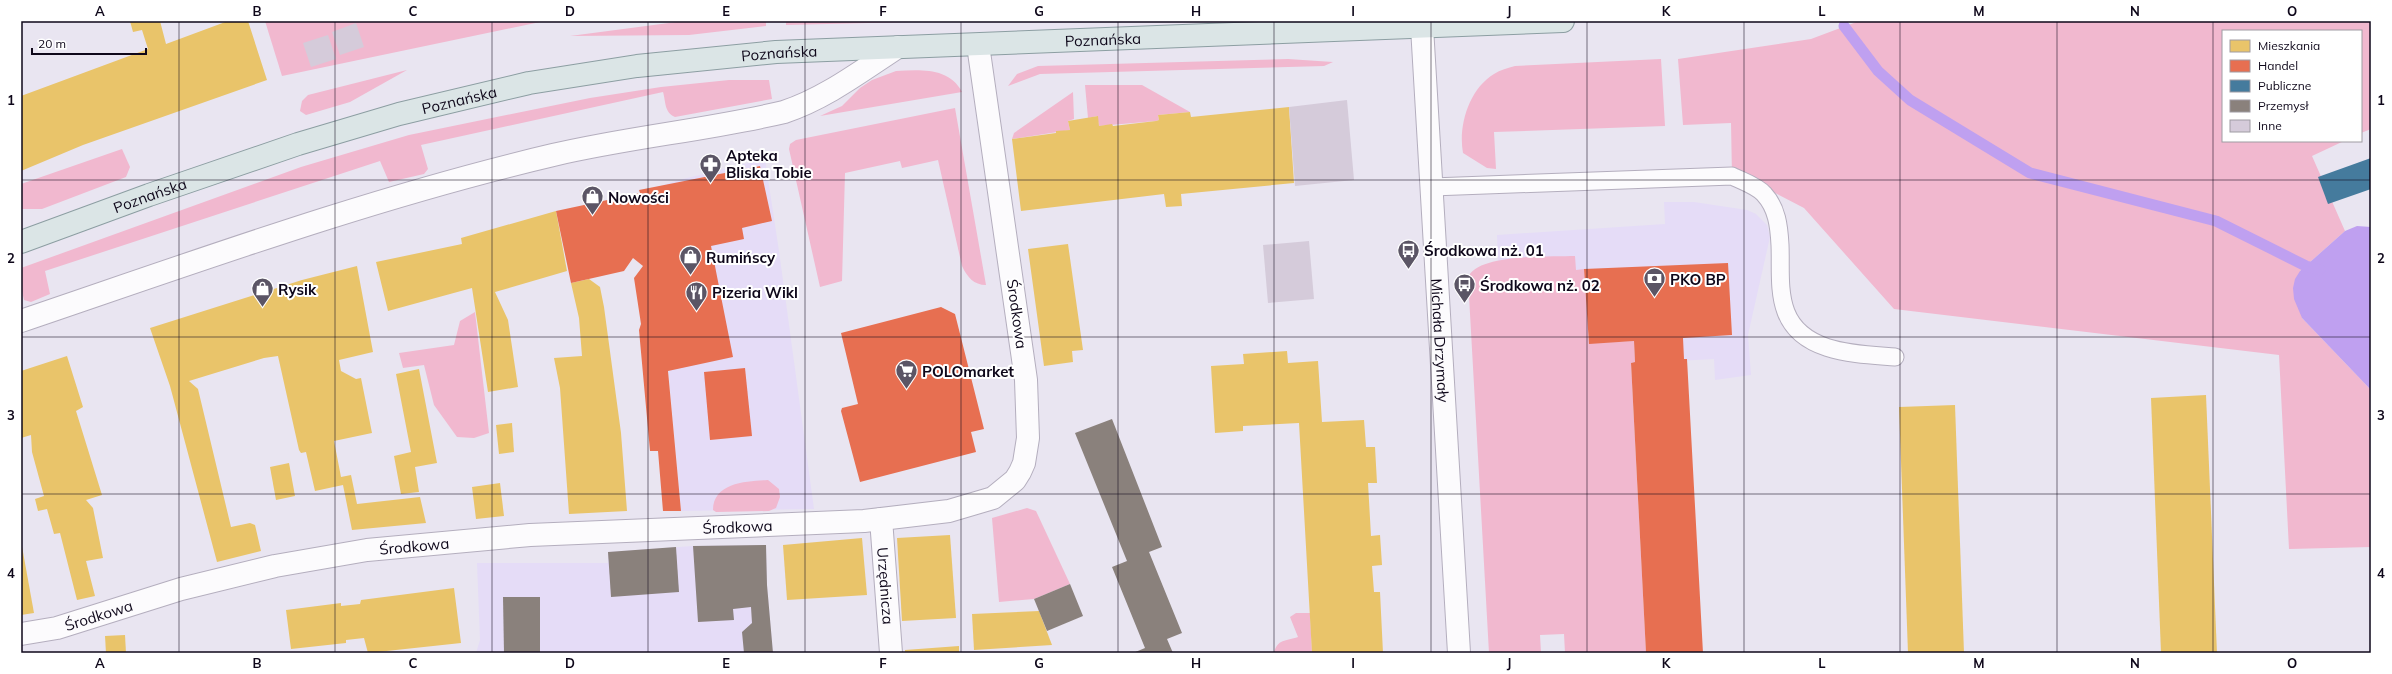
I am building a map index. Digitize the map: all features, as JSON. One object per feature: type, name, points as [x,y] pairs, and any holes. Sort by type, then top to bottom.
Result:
[{"type":"main road","name":"Poznańska","points":[[21,242],[149,195],[298,144],[400,114],[500,90],[630,67],[776,52],[1563,21]]},
{"type":"street","name":"Michała Drzymały","points":[[1422,27],[1459,653]]},
{"type":"street","name":"Środkowa","points":[[21,634],[56,628],[188,587],[275,566],[367,550],[530,535],[642,529],[825,523],[881,519],[949,511],[977,504],[992,498],[1015,480],[1024,462],[1029,420],[1026,380],[978,45]]},
{"type":"street","points":[[21,321],[326,220],[467,178],[553,155],[640,137],[732,123],[784,112],[825,95],[898,47]]},
{"type":"street","name":"Urzędnicza","points":[[881,519],[890,653]]},
{"type":"lane","points":[[1432,187],[1732,176],[1764,193],[1776,212],[1782,295],[1786,312],[1795,325],[1807,338],[1825,347],[1856,354],[1895,357]]},
{"type":"shaded area","points":[[265,21],[545,21],[282,76]]},
{"type":"shaded area","points":[[684,21],[766,21],[766,26],[689,35],[570,36]]},
{"type":"shaded area","points":[[786,21],[950,21],[786,25]]},
{"type":"shaded area","points":[[1859,21],[2371,21],[2371,129],[2362,133],[2362,30],[2222,30],[2222,142],[2342,142],[2312,156],[2345,231],[2300,271],[2302,318],[2371,390],[2371,547],[2289,549],[2279,355],[1894,309],[1804,208],[1735,172],[1732,176],[1731,123],[1683,125],[1678,59],[1811,39]]},
{"type":"shaded area","points":[[1288,59],[1333,62],[1324,66],[1040,74],[1008,86],[1017,74],[1038,66]]},
{"type":"shaded area","points":[[1661,59],[1665,126],[1494,132],[1496,169],[1487,168],[1463,153],[1462,131],[1467,109],[1478,89],[1485,81],[1499,71],[1515,66]]},
{"type":"shaded area","points":[[407,70],[350,102],[306,115],[300,111],[302,101],[308,95]]},
{"type":"shaded area","points":[[915,70],[942,74],[950,78],[962,92],[820,116],[842,106],[860,88],[872,80],[896,71]]},
{"type":"shaded area","points":[[729,80],[769,80],[772,99],[675,117],[667,110],[663,92],[421,145],[428,169],[424,174],[389,182],[380,161],[45,271],[50,294],[31,302],[24,300],[21,287],[21,268],[301,167],[409,135],[590,98],[661,87]]},
{"type":"shaded area","points":[[1085,85],[1142,85],[1190,112],[1158,115],[1159,120],[1156,121],[1099,126],[1097,116],[1088,118]]},
{"type":"shaded area","points":[[1073,92],[1074,119],[1068,121],[1070,130],[1012,139],[1014,133]]},
{"type":"shaded area","points":[[955,108],[986,285],[978,284],[971,280],[962,266],[938,160],[902,168],[900,161],[845,173],[842,281],[820,287],[789,149],[790,144],[796,140]]},
{"type":"shaded area","points":[[122,149],[130,167],[126,177],[42,209],[21,209],[21,184]]},
{"type":"shaded area","points":[[765,159],[814,509],[681,511],[664,321],[654,257],[640,193],[675,181]]},
{"type":"shaded area","points":[[1664,202],[1694,202],[1747,210],[1756,214],[1767,225],[1770,237],[1748,335],[1751,375],[1715,380],[1714,359],[1502,371],[1497,235],[1665,224]]},
{"type":"shaded area","points":[[2357,226],[2371,227],[2371,390],[2302,318],[2294,299],[2293,288],[2295,279],[2300,271],[2345,231]]},
{"type":"shaded area","points":[[1575,256],[1576,270],[1584,269],[1589,343],[1634,341],[1635,362],[1631,363],[1646,653],[1565,653],[1564,634],[1540,635],[1541,653],[1489,653],[1468,278],[1474,270],[1485,264],[1499,260],[1533,257]]},
{"type":"shaded area","points":[[475,312],[489,433],[474,438],[457,437],[434,405],[424,365],[403,368],[399,353],[454,345],[460,321]]},
{"type":"shaded area","points":[[768,480],[779,489],[780,497],[776,508],[769,511],[716,512],[713,510],[715,501],[725,488],[751,481]]},
{"type":"shaded area","points":[[1027,508],[1036,511],[1070,584],[1034,599],[999,602],[992,518]]},
{"type":"shaded area","points":[[766,545],[767,585],[773,653],[476,653],[480,640],[477,563],[608,563],[608,552],[693,546]]},
{"type":"shaded area","points":[[1296,613],[1310,613],[1312,653],[1274,653],[1275,648],[1280,643],[1298,637],[1290,617]]},
{"type":"building: Mieszkania","points":[[130,21],[160,21],[166,44],[228,21],[248,21],[267,80],[83,145],[21,171],[21,96],[148,49],[142,30],[133,32]]},
{"type":"building: Mieszkania","points":[[1289,107],[1294,183],[1181,194],[1182,206],[1166,207],[1164,194],[1021,211],[1012,139],[1070,130],[1068,121],[1098,116],[1099,126],[1112,124],[1113,126],[1156,121],[1159,120],[1158,115],[1190,112],[1191,117]]},
{"type":"building: Mieszkania","points":[[556,211],[567,271],[495,292],[508,320],[518,387],[488,392],[472,288],[388,311],[376,262],[462,244],[461,238]]},
{"type":"building: Mieszkania","points":[[1068,244],[1083,350],[1072,351],[1073,362],[1044,366],[1028,249]]},
{"type":"building: Mieszkania","points":[[357,266],[373,352],[339,360],[341,371],[356,379],[361,378],[372,433],[334,441],[341,477],[351,475],[357,504],[420,497],[426,523],[352,530],[343,485],[315,491],[306,452],[301,453],[299,450],[278,356],[264,358],[189,381],[198,389],[231,527],[250,523],[255,525],[261,551],[217,562],[170,386],[150,328],[302,280]]},
{"type":"building: Mieszkania","points":[[589,279],[600,287],[604,307],[621,433],[627,511],[569,514],[560,388],[554,358],[582,356],[579,318],[571,283]]},
{"type":"building: Mieszkania","points":[[1287,351],[1288,363],[1318,361],[1322,422],[1364,420],[1366,447],[1375,447],[1377,483],[1368,483],[1371,536],[1380,535],[1382,565],[1372,566],[1374,592],[1380,592],[1383,653],[1312,653],[1299,423],[1243,426],[1243,431],[1215,433],[1211,366],[1244,364],[1243,354]]},
{"type":"building: Mieszkania","points":[[67,356],[83,407],[76,411],[102,495],[86,500],[93,508],[103,558],[86,561],[95,596],[77,600],[60,533],[54,534],[47,509],[38,511],[35,499],[44,496],[32,452],[31,435],[21,438],[21,371]]},
{"type":"building: Mieszkania","points":[[419,369],[437,463],[415,467],[419,492],[401,494],[394,456],[411,452],[396,374]]},
{"type":"building: Mieszkania","points":[[2206,395],[2217,653],[2161,653],[2151,398]]},
{"type":"building: Mieszkania","points":[[1955,405],[1964,653],[1908,653],[1899,407]]},
{"type":"building: Mieszkania","points":[[512,423],[514,452],[499,454],[496,425]]},
{"type":"building: Mieszkania","points":[[289,463],[295,496],[276,500],[270,467]]},
{"type":"building: Mieszkania","points":[[500,483],[504,516],[476,519],[472,487]]},
{"type":"building: Mieszkania","points":[[950,535],[956,618],[902,621],[897,538]]},
{"type":"building: Mieszkania","points":[[862,538],[867,595],[787,600],[783,545]]},
{"type":"building: Mieszkania","points":[[21,541],[34,613],[21,615]]},
{"type":"building: Mieszkania","points":[[454,588],[461,643],[368,653],[364,638],[346,640],[346,643],[291,649],[286,610],[341,603],[341,606],[360,604],[361,600]]},
{"type":"building: Mieszkania","points":[[1039,611],[1052,645],[974,650],[972,614]]},
{"type":"building: Mieszkania","points":[[125,635],[126,653],[106,653],[105,636]]},
{"type":"building: Mieszkania","points":[[959,646],[959,653],[905,653],[905,650]]},
{"type":"building: Handel","points":[[760,166],[772,221],[742,228],[744,239],[711,246],[733,357],[668,371],[681,511],[663,511],[658,451],[650,451],[639,330],[641,324],[634,278],[643,266],[633,258],[624,271],[571,283],[556,211],[640,193],[639,190]]},
{"type":"building: Handel","points":[[1728,263],[1732,335],[1683,338],[1684,359],[1687,359],[1703,653],[1646,653],[1631,363],[1635,362],[1634,341],[1589,344],[1584,269]]},
{"type":"building: Handel","points":[[941,307],[955,314],[984,429],[971,432],[976,452],[860,482],[841,411],[842,408],[858,404],[841,333]]},
{"type":"building: Handel","points":[[745,368],[752,436],[710,440],[704,372]]},
{"type":"building: Publiczne","points":[[2371,158],[2371,189],[2328,204],[2318,177]]},
{"type":"building: Przemysł","points":[[1112,419],[1162,547],[1149,552],[1182,633],[1167,639],[1173,653],[1133,653],[1145,648],[1112,567],[1127,561],[1075,433]]},
{"type":"building: Przemysł","points":[[766,545],[767,585],[773,653],[744,653],[742,632],[752,623],[751,607],[733,609],[734,620],[698,622],[693,546]]},
{"type":"building: Przemysł","points":[[676,547],[679,592],[611,597],[608,552]]},
{"type":"building: Przemysł","points":[[1070,584],[1083,616],[1047,631],[1034,599]]},
{"type":"building: Przemysł","points":[[503,597],[540,597],[540,653],[504,653]]},
{"type":"building: Inne","points":[[356,23],[364,47],[340,55],[332,32]]},
{"type":"building: Inne","points":[[328,35],[336,59],[311,67],[303,43]]},
{"type":"building: Inne","points":[[1347,100],[1354,180],[1295,186],[1289,107]]},
{"type":"building: Inne","points":[[1309,241],[1314,299],[1268,303],[1263,245]]},
{"type":"waterway","points":[[1844,26],[1878,71],[1910,100],[2030,173],[2216,221],[2306,266],[2320,270]]},
{"type":"place","name":"Apteka Bliska Tobie","points":[[711,184]]},
{"type":"place","name":"Nowości","points":[[592,216]]},
{"type":"place","name":"Środkowa nż. 01","points":[[1408,270]]},
{"type":"place","name":"Rumińscy","points":[[691,276]]},
{"type":"place","name":"PKO BP","points":[[1654,298]]},
{"type":"place","name":"Środkowa nż. 02","points":[[1465,304]]},
{"type":"place","name":"Rysik","points":[[262,308]]},
{"type":"place","name":"Pizeria Wikl","points":[[697,312]]},
{"type":"place","name":"POLOmarket","points":[[907,390]]}]
